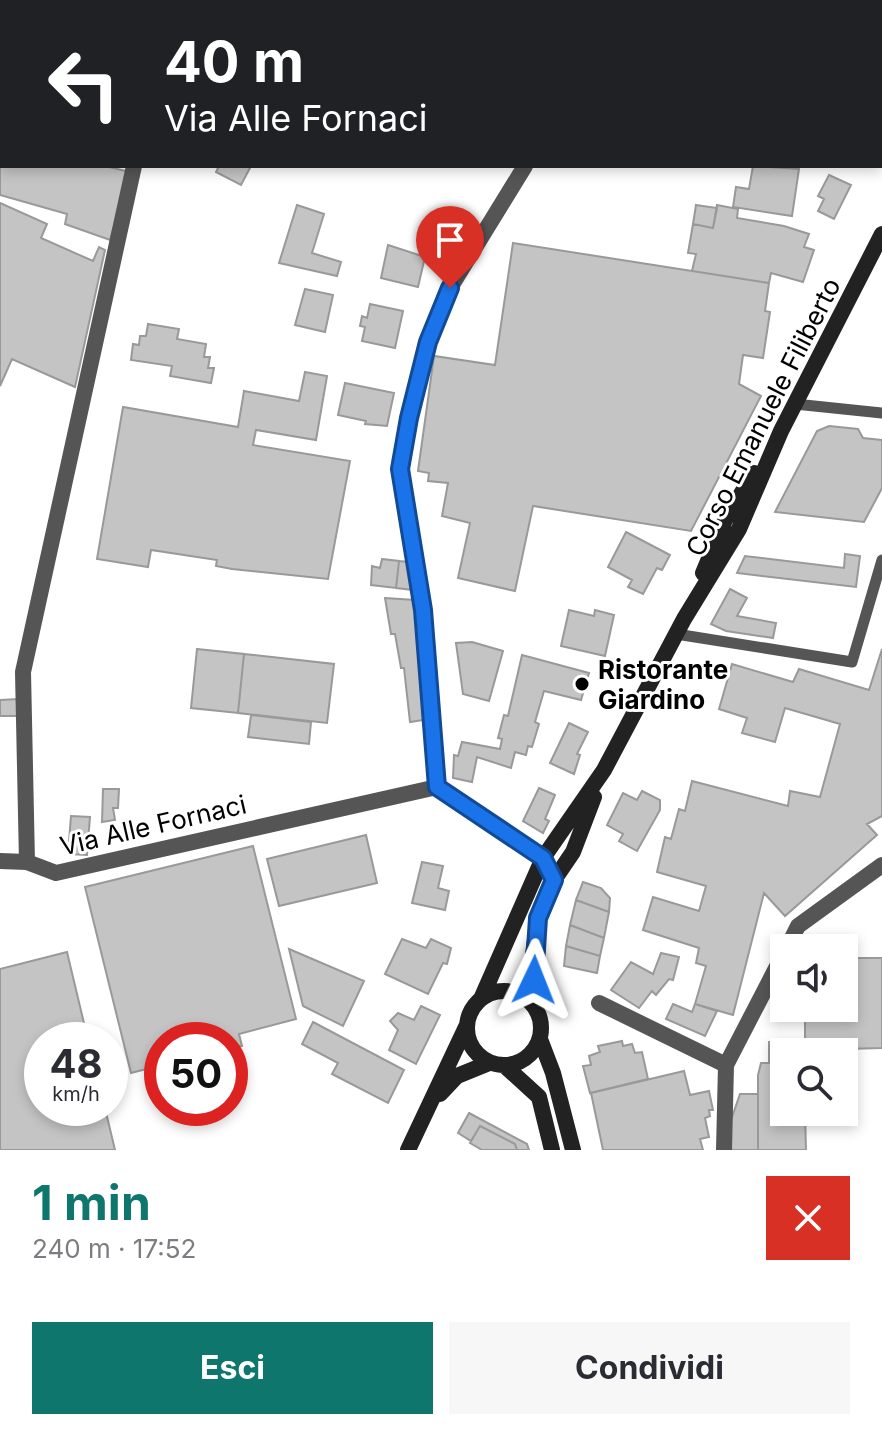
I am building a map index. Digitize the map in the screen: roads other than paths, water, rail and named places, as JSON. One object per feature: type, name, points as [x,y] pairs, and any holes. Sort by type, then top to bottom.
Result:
[{"type":"main road","name":"Corso Emanuele Filiberto","points":[[680,626],[725,520],[781,431],[882,234]]},
{"type":"main road","points":[[408,1150],[434,1101],[471,1010],[481,999],[543,858],[604,770],[680,626]]},
{"type":"main road","points":[[573,1150],[540,1039],[533,954],[538,918],[554,880],[573,852],[604,770]]},
{"type":"main road","points":[[481,999],[495,992],[510,992],[525,998],[536,1009]]},
{"type":"main road","points":[[466,1025],[472,1048],[539,1097],[552,1150]]},
{"type":"main road","points":[[434,1101],[457,1076],[527,1058],[540,1039]]},
{"type":"street","name":"Via Alle Fornaci","points":[[134,168],[23,672],[27,862],[56,873],[437,787]]},
{"type":"street","points":[[524,168],[450,288],[428,342],[400,469],[423,610],[437,787],[543,858],[554,880]]},
{"type":"street","points":[[0,861],[27,862]]},
{"type":"street","points":[[794,934],[798,926],[882,865]]},
{"type":"street","points":[[724,1150],[726,1065],[770,979]]},
{"type":"street","points":[[599,1003],[726,1065]]},
{"type":"lane","points":[[795,404],[882,413]]},
{"type":"lane","points":[[680,626],[852,662],[882,560]]},
{"type":"place","name":"Ristorante Giardino","points":[[582,684]]}]
